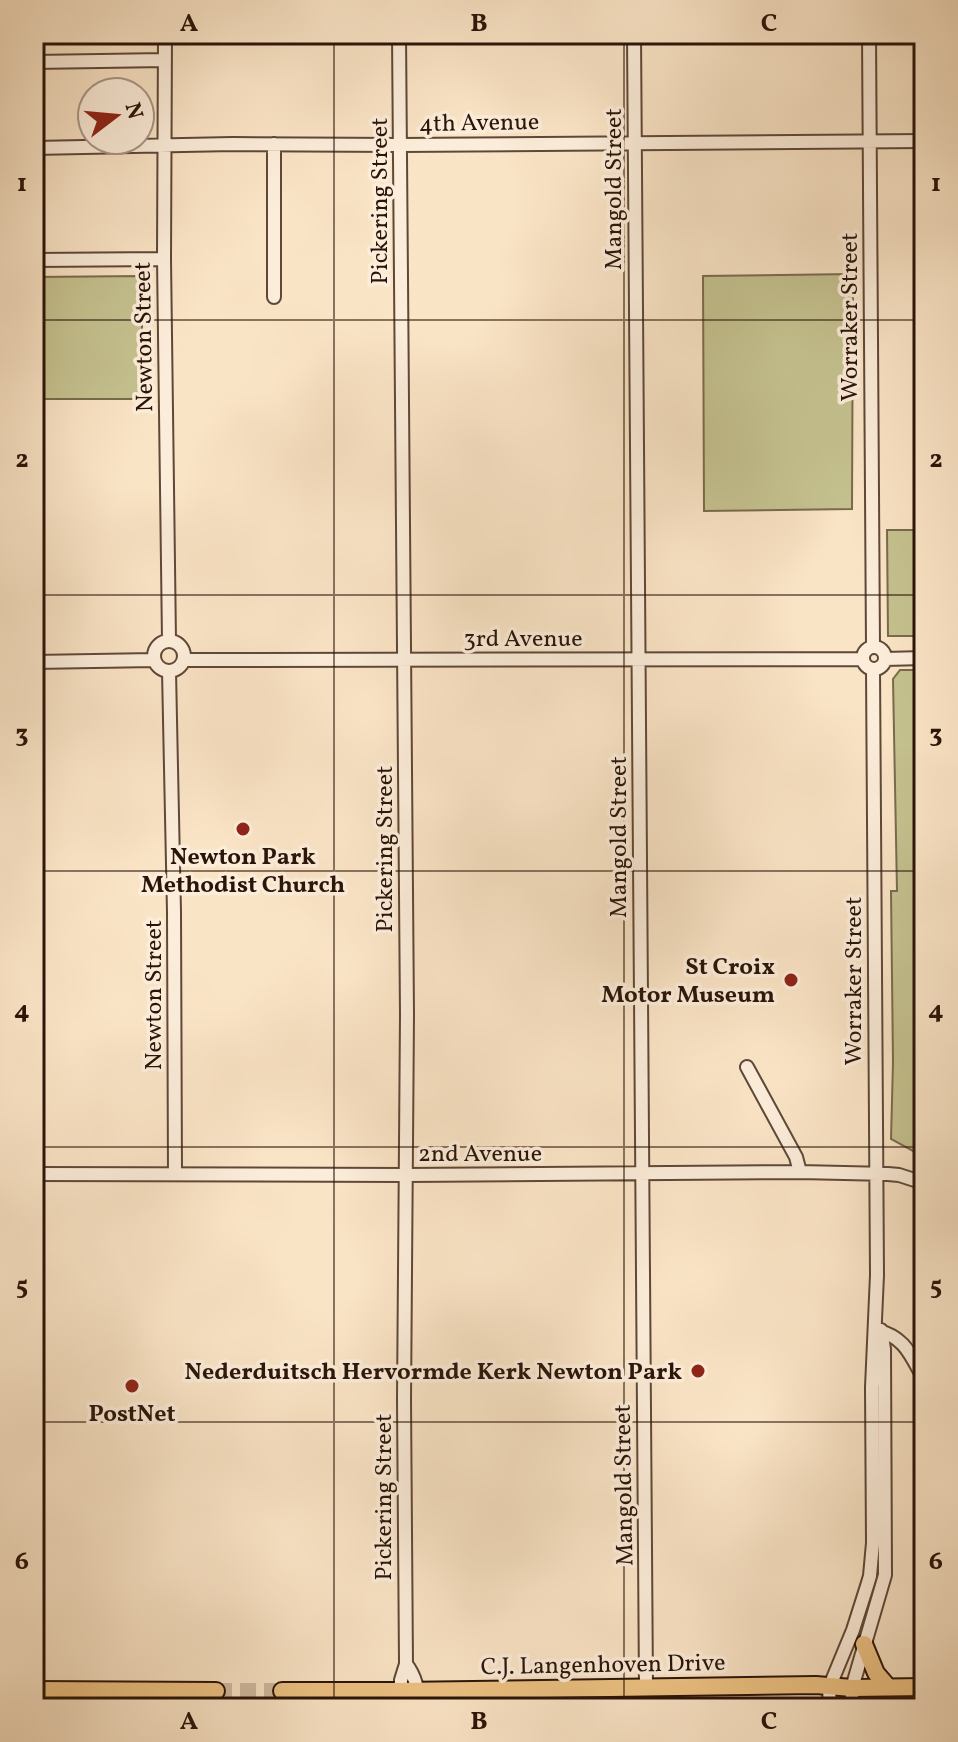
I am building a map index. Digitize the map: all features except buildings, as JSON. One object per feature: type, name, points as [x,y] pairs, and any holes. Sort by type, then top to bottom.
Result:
[{"type":"main road","points":[[864,1644],[876,1673],[888,1687]]},
{"type":"main road","name":"C.J. Langenhoven Drive","points":[[282,1691],[419,1700],[646,1687],[924,1687]]},
{"type":"main road","points":[[34,1690],[216,1691]]},
{"type":"street","name":"Newton Street","points":[[165,34],[164,259],[169,640]]},
{"type":"street","name":"Pickering Street","points":[[399,34],[407,1175],[404,1400],[406,1664],[400,1700]]},
{"type":"street","name":"Mangold Street","points":[[634,34],[646,1687]]},
{"type":"street","name":"Worraker Street","points":[[869,34],[873,647]]},
{"type":"street","points":[[34,62],[165,60]]},
{"type":"street","name":"4th Avenue","points":[[34,148],[924,141]]},
{"type":"street","points":[[274,144],[274,297]]},
{"type":"street","points":[[34,260],[164,259]]},
{"type":"street","points":[[169,640],[182,646],[184,660],[178,668],[162,670],[154,660],[156,646],[162,642],[169,640]]},
{"type":"street","points":[[873,647],[881,651],[885,659],[880,667],[873,669],[868,668],[863,659],[866,651],[873,647]]},
{"type":"street","points":[[885,659],[924,658]]},
{"type":"street","name":"3rd Avenue","points":[[184,660],[863,659]]},
{"type":"street","points":[[34,662],[154,660]]},
{"type":"street","name":"Worraker Street","points":[[829,1688],[853,1630],[870,1576],[873,1543],[872,1387],[878,1331],[873,669]]},
{"type":"street","name":"Newton Street","points":[[169,671],[175,1174]]},
{"type":"street","points":[[747,1067],[796,1157],[800,1172]]},
{"type":"street","name":"2nd Avenue","points":[[34,1174],[800,1172],[899,1175],[924,1183]]},
{"type":"street","points":[[878,1331],[902,1342],[924,1379]]},
{"type":"street","name":"Worraker Street","points":[[852,1708],[852,1688],[886,1565],[884,1349],[878,1331]]},
{"type":"street","name":"Pickering Street","points":[[406,1664],[412,1672],[419,1700]]},
{"type":"street","points":[[829,1688],[830,1708]]},
{"type":"shaded area","points":[[853,274],[852,509],[704,511],[703,276]]},
{"type":"shaded area","points":[[142,276],[142,399],[34,399],[34,277]]},
{"type":"shaded area","points":[[887,530],[924,530],[924,636],[888,636]]},
{"type":"shaded area","points":[[900,670],[924,670],[924,1157],[891,1139],[891,891],[897,891],[893,679]]},
{"type":"tunnel","points":[[216,1691],[282,1691]]},
{"type":"place","name":"Newton Park Methodist Church","points":[[243,829]]},
{"type":"place","name":"St Croix Motor Museum","points":[[791,980]]},
{"type":"place","name":"Nederduitsch Hervormde Kerk Newton Park","points":[[698,1371]]},
{"type":"place","name":"PostNet","points":[[132,1386]]}]
